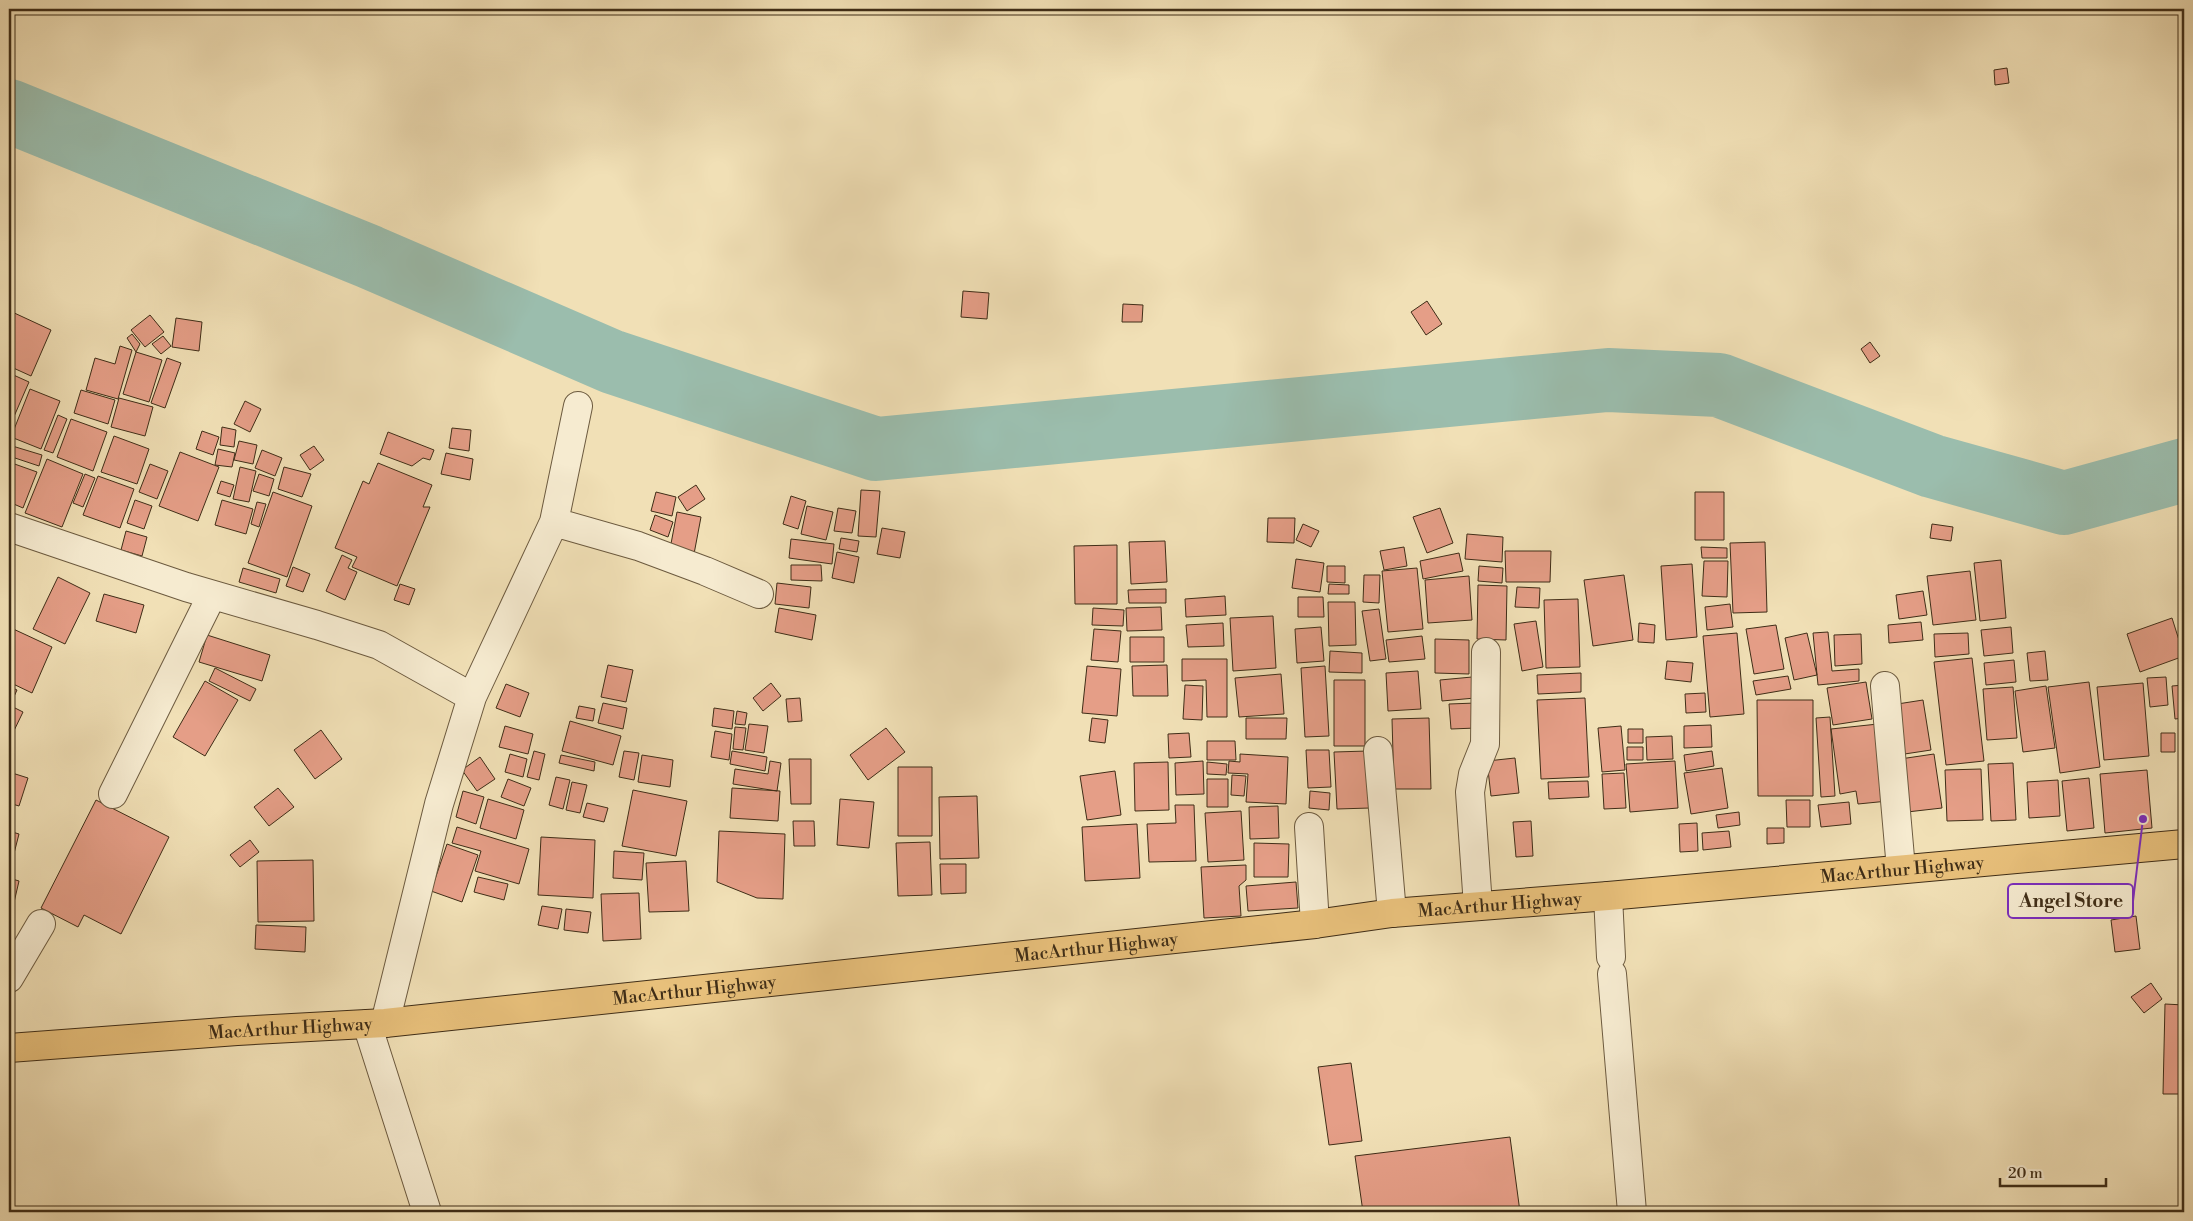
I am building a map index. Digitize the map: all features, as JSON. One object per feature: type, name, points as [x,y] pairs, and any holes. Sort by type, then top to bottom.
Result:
[{"type":"highway","name":"MacArthur Highway","points":[[9,1048],[376,1023],[1315,924],[1392,913],[1608,896],[2184,844]]},
{"type":"street","points":[[427,1212],[376,1023],[472,697],[554,522],[578,406]]},
{"type":"street","points":[[554,522],[638,546],[759,594]]},
{"type":"street","points":[[9,527],[212,595],[317,625],[379,646],[472,697]]},
{"type":"street","points":[[113,794],[212,595]]},
{"type":"street","points":[[1478,906],[1470,792],[1473,774],[1485,744],[1486,652]]},
{"type":"street","points":[[1886,686],[1901,869]]},
{"type":"street","points":[[1378,751],[1392,913]]},
{"type":"street","points":[[1309,827],[1315,924]]},
{"type":"street","points":[[1608,896],[1632,1212]]},
{"type":"street","points":[[9,978],[41,924]]},
{"type":"building","points":[[2007,68],[2009,83],[1995,85],[1994,70]]},
{"type":"building","points":[[963,291],[989,293],[987,319],[961,317]]},
{"type":"building","points":[[1427,301],[1442,324],[1426,335],[1411,312]]},
{"type":"building","points":[[1123,304],[1143,305],[1142,322],[1122,322]]},
{"type":"building","points":[[10,311],[51,330],[31,376],[9,366]]},
{"type":"building","points":[[150,315],[164,332],[145,347],[131,330]]},
{"type":"building","points":[[176,318],[202,322],[199,351],[172,347]]},
{"type":"building","points":[[132,334],[140,344],[136,352],[127,338]]},
{"type":"building","points":[[163,336],[171,346],[161,354],[152,344]]},
{"type":"building","points":[[1870,342],[1880,356],[1870,363],[1861,349]]},
{"type":"building","points":[[120,346],[132,350],[118,399],[86,390],[95,358],[115,364]]},
{"type":"building","points":[[136,352],[162,360],[149,402],[123,394]]},
{"type":"building","points":[[167,358],[181,363],[165,408],[151,403]]},
{"type":"building","points":[[9,373],[29,382],[9,428]]},
{"type":"building","points":[[30,389],[60,401],[41,449],[11,437]]},
{"type":"building","points":[[81,390],[115,400],[108,424],[74,413]]},
{"type":"building","points":[[119,398],[153,407],[145,436],[111,427]]},
{"type":"building","points":[[245,401],[261,409],[250,432],[234,424]]},
{"type":"building","points":[[58,415],[67,419],[53,453],[44,450]]},
{"type":"building","points":[[71,419],[107,432],[93,471],[57,457]]},
{"type":"building","points":[[222,427],[236,430],[234,447],[220,445]]},
{"type":"building","points":[[452,428],[471,430],[469,451],[449,448]]},
{"type":"building","points":[[202,431],[219,437],[213,455],[196,449]]},
{"type":"building","points":[[388,432],[434,450],[430,460],[423,458],[412,466],[380,454]]},
{"type":"building","points":[[114,436],[149,449],[137,484],[101,472]]},
{"type":"building","points":[[239,441],[257,445],[253,464],[234,460]]},
{"type":"building","points":[[9,445],[42,455],[39,466],[9,456]]},
{"type":"building","points":[[314,446],[324,460],[310,470],[300,455]]},
{"type":"building","points":[[218,449],[235,453],[232,467],[215,465]]},
{"type":"building","points":[[262,450],[282,458],[275,476],[255,468]]},
{"type":"building","points":[[180,452],[219,467],[198,521],[159,506]]},
{"type":"building","points":[[446,453],[473,459],[470,480],[441,474]]},
{"type":"building","points":[[47,459],[83,474],[62,527],[25,513]]},
{"type":"building","points":[[9,462],[37,472],[23,508],[9,502]]},
{"type":"building","points":[[378,463],[432,485],[423,507],[430,507],[397,586],[352,567],[357,557],[335,548],[363,481],[369,484]]},
{"type":"building","points":[[150,464],[168,471],[157,499],[139,492]]},
{"type":"building","points":[[240,467],[256,471],[249,502],[233,499]]},
{"type":"building","points":[[284,467],[311,474],[302,497],[278,489]]},
{"type":"building","points":[[85,474],[95,478],[83,507],[73,503]]},
{"type":"building","points":[[259,474],[274,479],[269,496],[253,491]]},
{"type":"building","points":[[98,476],[134,489],[120,528],[83,515]]},
{"type":"building","points":[[221,481],[234,485],[230,497],[217,493]]},
{"type":"building","points":[[696,485],[705,499],[687,511],[678,497]]},
{"type":"building","points":[[861,490],[880,491],[876,537],[858,536]]},
{"type":"building","points":[[273,492],[312,506],[287,577],[248,563]]},
{"type":"building","points":[[656,492],[676,497],[672,516],[651,511]]},
{"type":"building","points":[[1695,492],[1724,492],[1724,540],[1695,540]]},
{"type":"building","points":[[791,496],[806,501],[798,529],[783,524]]},
{"type":"building","points":[[135,500],[152,506],[144,529],[127,523]]},
{"type":"building","points":[[222,500],[253,509],[246,534],[215,525]]},
{"type":"building","points":[[257,502],[266,504],[259,527],[251,524]]},
{"type":"building","points":[[807,506],[833,512],[826,540],[801,534]]},
{"type":"building","points":[[838,508],[856,511],[852,533],[834,531]]},
{"type":"building","points":[[1440,508],[1453,543],[1427,553],[1413,517]]},
{"type":"building","points":[[677,512],[701,517],[694,554],[670,549]]},
{"type":"building","points":[[655,515],[673,522],[668,537],[650,530]]},
{"type":"building","points":[[1268,518],[1295,518],[1294,543],[1267,542]]},
{"type":"building","points":[[1303,524],[1319,531],[1311,547],[1296,540]]},
{"type":"building","points":[[1932,524],[1953,527],[1951,541],[1930,538]]},
{"type":"building","points":[[882,528],[905,532],[900,558],[877,554]]},
{"type":"building","points":[[126,531],[147,537],[142,556],[121,550]]},
{"type":"building","points":[[1467,534],[1503,537],[1502,562],[1465,559]]},
{"type":"building","points":[[841,538],[859,541],[857,552],[839,549]]},
{"type":"building","points":[[791,539],[834,544],[832,564],[789,558]]},
{"type":"building","points":[[1165,541],[1167,582],[1131,584],[1129,542]]},
{"type":"building","points":[[1765,542],[1767,612],[1733,613],[1730,543]]},
{"type":"building","points":[[1117,545],[1117,604],[1075,604],[1074,546]]},
{"type":"building","points":[[1404,547],[1407,566],[1384,570],[1380,551]]},
{"type":"building","points":[[1701,547],[1727,548],[1727,558],[1702,558]]},
{"type":"building","points":[[1505,551],[1551,551],[1550,582],[1506,582]]},
{"type":"building","points":[[837,552],[859,557],[854,583],[832,578]]},
{"type":"building","points":[[1459,553],[1463,571],[1423,579],[1420,561]]},
{"type":"building","points":[[342,555],[352,560],[348,568],[357,572],[345,600],[326,591]]},
{"type":"building","points":[[1296,559],[1324,563],[1320,592],[1292,588]]},
{"type":"building","points":[[2001,560],[2006,618],[1980,621],[1974,563]]},
{"type":"building","points":[[1704,561],[1728,561],[1727,597],[1702,596]]},
{"type":"building","points":[[1692,564],[1697,637],[1666,640],[1661,566]]},
{"type":"building","points":[[791,565],[821,565],[822,581],[791,580]]},
{"type":"building","points":[[1327,566],[1345,566],[1345,583],[1327,582]]},
{"type":"building","points":[[1479,566],[1503,568],[1502,583],[1478,581]]},
{"type":"building","points":[[293,567],[310,574],[303,592],[286,586]]},
{"type":"building","points":[[243,568],[280,579],[276,593],[239,582]]},
{"type":"building","points":[[1417,568],[1423,629],[1388,632],[1382,571]]},
{"type":"building","points":[[1970,571],[1976,620],[1933,625],[1927,576]]},
{"type":"building","points":[[1364,575],[1380,575],[1379,603],[1363,602]]},
{"type":"building","points":[[1624,575],[1633,640],[1593,646],[1584,580]]},
{"type":"building","points":[[1469,576],[1472,620],[1428,623],[1425,580]]},
{"type":"building","points":[[58,577],[90,593],[65,644],[33,629]]},
{"type":"building","points":[[777,583],[811,587],[809,608],[775,604]]},
{"type":"building","points":[[400,584],[415,589],[409,605],[394,600]]},
{"type":"building","points":[[1329,584],[1349,585],[1349,594],[1328,594]]},
{"type":"building","points":[[1478,585],[1507,586],[1506,640],[1477,639]]},
{"type":"building","points":[[1517,587],[1540,588],[1539,608],[1515,607]]},
{"type":"building","points":[[1166,589],[1166,603],[1129,603],[1128,590]]},
{"type":"building","points":[[1923,591],[1927,615],[1899,619],[1896,595]]},
{"type":"building","points":[[104,594],[144,605],[136,633],[96,621]]},
{"type":"building","points":[[1225,596],[1226,615],[1186,617],[1185,599]]},
{"type":"building","points":[[1298,597],[1323,597],[1324,617],[1298,617]]},
{"type":"building","points":[[1578,599],[1580,667],[1546,668],[1544,600]]},
{"type":"building","points":[[1328,602],[1355,602],[1356,645],[1329,646]]},
{"type":"building","points":[[1730,604],[1733,627],[1707,630],[1705,607]]},
{"type":"building","points":[[1161,607],[1162,630],[1127,631],[1126,608]]},
{"type":"building","points":[[779,608],[816,615],[812,640],[775,632]]},
{"type":"building","points":[[1093,608],[1124,610],[1123,626],[1092,625]]},
{"type":"building","points":[[1379,609],[1386,659],[1370,661],[1362,611]]},
{"type":"building","points":[[1273,616],[1276,668],[1233,671],[1230,618]]},
{"type":"building","points":[[2172,618],[2184,656],[2140,672],[2127,634]]},
{"type":"building","points":[[1536,621],[1543,667],[1522,671],[1514,624]]},
{"type":"building","points":[[1921,622],[1923,640],[1889,643],[1888,625]]},
{"type":"building","points":[[1223,623],[1224,646],[1188,647],[1186,625]]},
{"type":"building","points":[[1639,623],[1655,625],[1654,643],[1638,642]]},
{"type":"building","points":[[1776,625],[1784,669],[1754,674],[1746,629]]},
{"type":"building","points":[[9,627],[52,647],[32,693],[9,682]]},
{"type":"building","points":[[1321,627],[1324,661],[1297,663],[1295,629]]},
{"type":"building","points":[[2011,627],[2013,653],[1984,656],[1981,630]]},
{"type":"building","points":[[1094,629],[1121,631],[1118,662],[1091,660]]},
{"type":"building","points":[[1828,632],[1832,671],[1859,669],[1859,681],[1818,685],[1813,633]]},
{"type":"building","points":[[1737,633],[1744,714],[1710,717],[1703,636]]},
{"type":"building","points":[[1807,633],[1817,675],[1794,680],[1785,638]]},
{"type":"building","points":[[1968,633],[1969,654],[1935,657],[1934,634]]},
{"type":"building","points":[[1861,634],[1862,664],[1835,666],[1834,635]]},
{"type":"building","points":[[207,635],[270,655],[262,681],[199,662]]},
{"type":"building","points":[[1422,636],[1425,659],[1389,662],[1386,640]]},
{"type":"building","points":[[1130,637],[1164,637],[1164,662],[1130,662]]},
{"type":"building","points":[[1435,639],[1469,640],[1469,674],[1435,673]]},
{"type":"building","points":[[1330,651],[1362,653],[1362,673],[1329,672]]},
{"type":"building","points":[[2045,651],[2048,680],[2030,681],[2027,653]]},
{"type":"building","points":[[1972,658],[1984,761],[1946,765],[1934,662]]},
{"type":"building","points":[[1182,659],[1227,659],[1227,717],[1207,717],[1206,680],[1182,681]]},
{"type":"building","points":[[2014,660],[2016,682],[1986,685],[1984,663]]},
{"type":"building","points":[[1667,661],[1693,663],[1691,682],[1665,679]]},
{"type":"building","points":[[608,665],[633,670],[626,702],[601,697]]},
{"type":"building","points":[[1167,665],[1168,696],[1133,696],[1132,666]]},
{"type":"building","points":[[1087,666],[1121,669],[1117,716],[1082,713]]},
{"type":"building","points":[[1325,666],[1329,736],[1305,737],[1301,668]]},
{"type":"building","points":[[215,668],[256,689],[250,701],[209,681]]},
{"type":"building","points":[[1418,671],[1421,709],[1388,711],[1386,673]]},
{"type":"building","points":[[1581,673],[1581,692],[1538,694],[1537,675]]},
{"type":"building","points":[[1281,674],[1284,714],[1239,717],[1235,678]]},
{"type":"building","points":[[1788,676],[1791,689],[1756,695],[1753,681]]},
{"type":"building","points":[[1472,677],[1475,698],[1442,701],[1440,680]]},
{"type":"building","points":[[2166,677],[2168,705],[2150,707],[2147,678]]},
{"type":"building","points":[[1334,680],[1365,680],[1365,746],[1334,746]]},
{"type":"building","points":[[205,681],[238,700],[205,756],[173,737]]},
{"type":"building","points":[[1866,682],[1872,719],[1833,725],[1827,688]]},
{"type":"building","points":[[2089,682],[2100,767],[2060,773],[2048,687]]},
{"type":"building","points":[[771,683],[781,696],[763,711],[753,698]]},
{"type":"building","points":[[2143,683],[2149,756],[2104,760],[2097,687]]},
{"type":"building","points":[[506,684],[529,693],[520,717],[496,708]]},
{"type":"building","points":[[1185,685],[1203,686],[1202,720],[1183,719]]},
{"type":"building","points":[[2184,685],[2184,718],[2175,719],[2172,686]]},
{"type":"building","points":[[9,686],[17,690],[12,701],[9,700]]},
{"type":"building","points":[[2046,686],[2055,748],[2023,752],[2015,691]]},
{"type":"building","points":[[2013,687],[2017,738],[1987,740],[1983,689]]},
{"type":"building","points":[[1705,693],[1706,712],[1686,713],[1685,694]]},
{"type":"building","points":[[800,698],[802,721],[788,722],[786,699]]},
{"type":"building","points":[[1585,698],[1589,777],[1541,779],[1537,700]]},
{"type":"building","points":[[1757,700],[1813,700],[1813,796],[1758,796]]},
{"type":"building","points":[[1923,700],[1931,750],[1898,755],[1891,705]]},
{"type":"building","points":[[603,703],[627,708],[623,729],[598,723]]},
{"type":"building","points":[[1476,703],[1476,728],[1451,729],[1449,704]]},
{"type":"building","points":[[9,705],[23,712],[9,741]]},
{"type":"building","points":[[579,706],[595,709],[593,721],[576,718]]},
{"type":"building","points":[[714,708],[734,711],[732,729],[712,726]]},
{"type":"building","points":[[737,711],[747,713],[745,725],[735,724]]},
{"type":"building","points":[[1830,717],[1835,796],[1821,797],[1816,718]]},
{"type":"building","points":[[1092,718],[1108,720],[1105,743],[1089,741]]},
{"type":"building","points":[[1246,718],[1287,718],[1286,739],[1246,739]]},
{"type":"building","points":[[1429,718],[1431,789],[1394,789],[1392,719]]},
{"type":"building","points":[[570,721],[621,736],[613,765],[562,751]]},
{"type":"building","points":[[749,724],[768,726],[764,753],[745,750]]},
{"type":"building","points":[[1878,724],[1888,801],[1858,804],[1856,791],[1840,794],[1831,729]]},
{"type":"building","points":[[1711,725],[1712,747],[1684,748],[1684,726]]},
{"type":"building","points":[[505,726],[533,734],[528,754],[499,747]]},
{"type":"building","points":[[1621,726],[1625,770],[1602,772],[1598,728]]},
{"type":"building","points":[[2180,726],[2184,726],[2184,765],[2179,765]]},
{"type":"building","points":[[735,727],[746,728],[743,750],[733,749]]},
{"type":"building","points":[[886,728],[905,752],[868,780],[850,755]]},
{"type":"building","points":[[1628,729],[1643,729],[1643,743],[1628,743]]},
{"type":"building","points":[[321,730],[342,759],[315,779],[294,750]]},
{"type":"building","points":[[715,731],[732,734],[729,760],[711,757]]},
{"type":"building","points":[[1189,733],[1191,757],[1169,758],[1168,734]]},
{"type":"building","points":[[2161,733],[2175,733],[2175,752],[2161,752]]},
{"type":"building","points":[[1672,736],[1673,759],[1647,760],[1646,737]]},
{"type":"building","points":[[1207,741],[1235,741],[1236,760],[1207,760]]},
{"type":"building","points":[[1627,747],[1643,747],[1643,760],[1627,760]]},
{"type":"building","points":[[1306,750],[1329,750],[1331,787],[1308,788]]},
{"type":"building","points":[[534,751],[545,754],[539,780],[527,777]]},
{"type":"building","points":[[624,751],[639,753],[634,780],[619,777]]},
{"type":"building","points":[[732,751],[767,757],[765,771],[730,764]]},
{"type":"building","points":[[1368,751],[1370,808],[1337,809],[1334,752]]},
{"type":"building","points":[[1712,751],[1714,766],[1686,771],[1684,755]]},
{"type":"building","points":[[510,754],[527,759],[523,777],[505,772]]},
{"type":"building","points":[[1240,754],[1288,757],[1286,804],[1246,802],[1248,774],[1228,773],[1229,761],[1240,762]]},
{"type":"building","points":[[1934,754],[1942,808],[1907,812],[1900,759]]},
{"type":"building","points":[[561,755],[595,762],[594,771],[559,763]]},
{"type":"building","points":[[642,755],[673,760],[670,787],[638,782]]},
{"type":"building","points":[[480,757],[495,779],[477,791],[462,770]]},
{"type":"building","points":[[1515,758],[1519,793],[1491,796],[1487,761]]},
{"type":"building","points":[[789,759],[811,759],[811,804],[791,804]]},
{"type":"building","points":[[770,761],[781,763],[777,791],[733,784],[735,769],[768,774]]},
{"type":"building","points":[[1203,761],[1204,794],[1176,795],[1175,763]]},
{"type":"building","points":[[1675,761],[1678,808],[1630,812],[1626,764]]},
{"type":"building","points":[[1168,762],[1169,810],[1135,811],[1134,763]]},
{"type":"building","points":[[1207,762],[1227,764],[1226,775],[1207,774]]},
{"type":"building","points":[[2013,763],[2016,820],[1991,821],[1988,764]]},
{"type":"building","points":[[898,767],[932,767],[932,836],[898,836]]},
{"type":"building","points":[[1722,768],[1728,808],[1691,814],[1684,773]]},
{"type":"building","points":[[1981,769],[1983,820],[1947,821],[1945,770]]},
{"type":"building","points":[[2147,770],[2152,828],[2105,833],[2100,774]]},
{"type":"building","points":[[1115,771],[1121,815],[1087,820],[1080,776]]},
{"type":"building","points":[[9,772],[28,778],[19,806],[9,803]]},
{"type":"building","points":[[1624,773],[1626,808],[1604,809],[1602,774]]},
{"type":"building","points":[[1232,775],[1246,776],[1244,796],[1231,795]]},
{"type":"building","points":[[556,777],[570,780],[563,809],[549,805]]},
{"type":"building","points":[[2089,778],[2094,828],[2067,831],[2062,781]]},
{"type":"building","points":[[508,779],[531,788],[524,806],[501,797]]},
{"type":"building","points":[[1207,779],[1228,779],[1228,807],[1207,807]]},
{"type":"building","points":[[2058,780],[2060,816],[2029,818],[2027,782]]},
{"type":"building","points":[[1588,781],[1589,797],[1549,799],[1548,782]]},
{"type":"building","points":[[572,782],[587,785],[580,813],[566,810]]},
{"type":"building","points":[[278,788],[294,807],[269,826],[254,807]]},
{"type":"building","points":[[732,788],[780,791],[778,821],[730,818]]},
{"type":"building","points":[[633,790],[687,801],[676,856],[622,846]]},
{"type":"building","points":[[463,791],[484,797],[476,824],[456,817]]},
{"type":"building","points":[[1310,791],[1330,793],[1329,810],[1309,808]]},
{"type":"building","points":[[977,796],[979,858],[940,859],[939,797]]},
{"type":"building","points":[[488,799],[524,810],[516,839],[480,828]]},
{"type":"building","points":[[840,799],[874,802],[869,848],[837,845]]},
{"type":"building","points":[[96,800],[169,837],[121,934],[84,915],[78,927],[41,908]]},
{"type":"building","points":[[1786,800],[1810,800],[1810,827],[1787,827]]},
{"type":"building","points":[[1849,802],[1851,824],[1821,827],[1818,805]]},
{"type":"building","points":[[587,803],[608,808],[604,822],[583,817]]},
{"type":"building","points":[[1175,805],[1194,805],[1196,861],[1149,862],[1147,824],[1176,823]]},
{"type":"building","points":[[1278,806],[1279,838],[1250,839],[1249,807]]},
{"type":"building","points":[[1241,811],[1244,860],[1208,862],[1205,813]]},
{"type":"building","points":[[1739,812],[1740,825],[1718,828],[1716,815]]},
{"type":"building","points":[[793,821],[814,821],[815,846],[794,846]]},
{"type":"building","points":[[1531,821],[1533,856],[1516,857],[1513,822]]},
{"type":"building","points":[[1697,823],[1698,851],[1680,852],[1679,824]]},
{"type":"building","points":[[1137,824],[1140,878],[1085,881],[1082,827]]},
{"type":"building","points":[[457,827],[529,849],[519,884],[475,871],[481,851],[452,843]]},
{"type":"building","points":[[1767,828],[1784,828],[1784,843],[1767,844]]},
{"type":"building","points":[[9,831],[19,834],[10,869],[9,869]]},
{"type":"building","points":[[719,831],[785,834],[783,899],[757,898],[717,882]]},
{"type":"building","points":[[1729,831],[1731,847],[1703,850],[1702,833]]},
{"type":"building","points":[[541,837],[595,840],[593,898],[538,895]]},
{"type":"building","points":[[250,840],[259,852],[240,867],[230,855]]},
{"type":"building","points":[[930,842],[932,895],[898,896],[896,843]]},
{"type":"building","points":[[1254,843],[1289,844],[1288,877],[1254,877]]},
{"type":"building","points":[[447,844],[478,855],[462,902],[431,891]]},
{"type":"building","points":[[614,851],[644,853],[642,880],[613,878]]},
{"type":"building","points":[[313,860],[314,921],[258,922],[257,861]]},
{"type":"building","points":[[686,861],[689,911],[649,912],[646,863]]},
{"type":"building","points":[[940,864],[966,864],[966,893],[941,894]]},
{"type":"building","points":[[1246,865],[1246,880],[1239,886],[1241,916],[1204,918],[1201,867]]},
{"type":"building","points":[[478,877],[508,884],[504,900],[474,892]]},
{"type":"building","points":[[9,878],[19,881],[9,924]]},
{"type":"building","points":[[1296,882],[1298,908],[1248,911],[1246,886]]},
{"type":"building","points":[[639,893],[641,939],[603,941],[601,894]]},
{"type":"building","points":[[542,906],[562,909],[558,929],[538,925]]},
{"type":"building","points":[[566,909],[591,912],[588,933],[564,930]]},
{"type":"building","points":[[2136,916],[2140,949],[2115,952],[2111,920]]},
{"type":"building","points":[[256,925],[306,927],[305,952],[255,949]]},
{"type":"building","points":[[2151,983],[2162,999],[2144,1013],[2131,997]]},
{"type":"building","points":[[2165,1004],[2184,1005],[2184,1094],[2163,1094]]},
{"type":"building","points":[[1351,1063],[1362,1141],[1329,1145],[1318,1067]]},
{"type":"building","points":[[1510,1137],[1520,1212],[1363,1212],[1355,1156]]},
{"type":"waterway","points":[[9,111],[370,257],[613,362],[876,449],[1608,380],[1719,385],[1932,466],[2064,503],[2184,470]]},
{"type":"place","name":"Angel Store","points":[[2143,819]]}]
